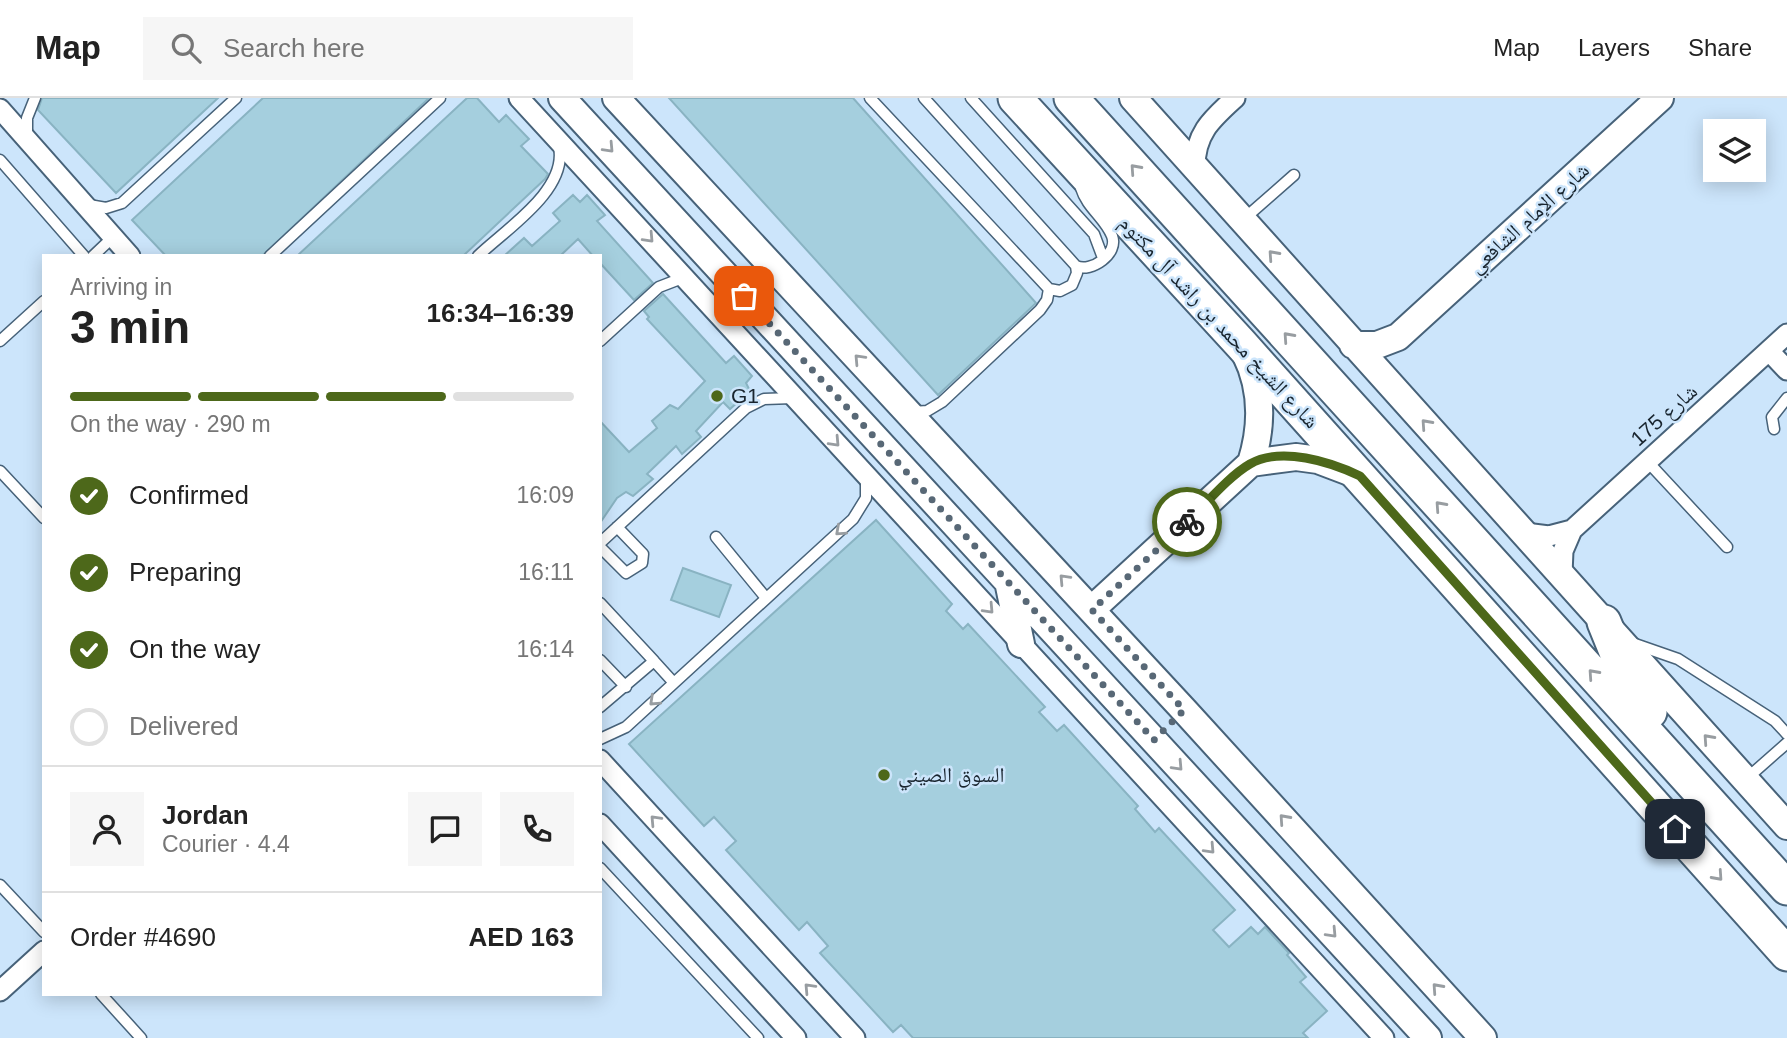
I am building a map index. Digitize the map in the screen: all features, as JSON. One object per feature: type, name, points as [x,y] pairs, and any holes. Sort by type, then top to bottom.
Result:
[{"type":"highway","name":"شارع الشيخ محمد بن راشد آل مكتوم","points":[[1015,98],[1079,171],[1241,344],[1787,954]]},
{"type":"highway","name":"شارع الشيخ محمد بن راشد آل مكتوم","points":[[1071,98],[1787,888]]},
{"type":"highway","points":[[1611,630],[1632,691],[1683,757],[1691,783]]},
{"type":"street","points":[[519,98],[1384,1038]]},
{"type":"street","points":[[562,98],[1428,1038]]},
{"type":"street","points":[[616,98],[1092,610],[1483,1038]]},
{"type":"street","points":[[1133,98],[1745,780],[1778,807],[1787,826]]},
{"type":"street","points":[[1195,167],[1196,147],[1203,128],[1235,98]]},
{"type":"street","name":"شارع الإمام الشافعي","points":[[1353,345],[1377,345],[1398,337],[1660,98]]},
{"type":"street","points":[[0,108],[128,254]]},
{"type":"street","points":[[1162,130],[1183,132],[1203,128]]},
{"type":"street","name":"شارع 175","points":[[1572,530],[1787,334]]},
{"type":"street","points":[[1387,381],[1390,358],[1398,337]]},
{"type":"street","points":[[1092,610],[1251,463],[1257,443],[1260,402],[1256,382],[1241,344]]},
{"type":"street","points":[[1769,351],[1787,370]]},
{"type":"street","points":[[853,415],[883,385]]},
{"type":"street","points":[[1251,463],[1296,457],[1318,460],[1360,476]]},
{"type":"street","points":[[1525,533],[1549,536],[1572,530]]},
{"type":"street","points":[[1562,574],[1563,551],[1572,530]]},
{"type":"street","points":[[1009,584],[1021,644]]},
{"type":"street","points":[[1154,740],[1184,710]]},
{"type":"street","points":[[602,762],[855,1038]]},
{"type":"street","points":[[602,826],[796,1038]]},
{"type":"street","points":[[0,992],[42,953]]},
{"type":"lane","points":[[28,139],[27,118],[35,98]]},
{"type":"lane","points":[[82,200],[106,208],[122,202],[236,98]]},
{"type":"lane","points":[[273,254],[440,98]]},
{"type":"lane","points":[[870,98],[1049,289],[1060,291],[1072,285],[1077,273],[1076,266],[924,98]]},
{"type":"lane","points":[[971,98],[1094,234],[1103,258]]},
{"type":"lane","points":[[480,254],[551,187],[561,159],[556,140]]},
{"type":"lane","points":[[0,160],[82,254]]},
{"type":"lane","points":[[1076,266],[1089,268],[1103,258],[1112,249],[1113,237],[1086,200],[1079,171]]},
{"type":"lane","points":[[1242,221],[1294,175]]},
{"type":"lane","points":[[95,254],[113,237]]},
{"type":"lane","points":[[602,339],[659,287],[685,277]]},
{"type":"lane","points":[[908,412],[926,411],[942,402],[1040,310],[1047,300],[1049,289]]},
{"type":"lane","points":[[2,334],[42,303]]},
{"type":"lane","points":[[602,543],[746,408],[774,397],[794,398]]},
{"type":"lane","points":[[1774,429],[1772,417],[1787,398]]},
{"type":"lane","points":[[1647,461],[1727,547]]},
{"type":"lane","points":[[0,471],[42,516]]},
{"type":"lane","points":[[602,737],[626,727],[859,513],[867,489],[864,473]]},
{"type":"lane","points":[[602,547],[626,573],[642,563],[643,554],[617,527]]},
{"type":"lane","points":[[716,537],[766,598]]},
{"type":"lane","points":[[602,605],[674,683]]},
{"type":"lane","points":[[1611,630],[1678,659],[1775,721],[1787,734]]},
{"type":"lane","points":[[602,705],[654,661]]},
{"type":"lane","points":[[602,662],[626,687]]},
{"type":"lane","points":[[1745,780],[1787,743]]},
{"type":"lane","points":[[602,870],[758,1038]]},
{"type":"lane","points":[[0,885],[42,930]]},
{"type":"lane","points":[[103,996],[141,1038]]},
{"type":"building","points":[[42,98],[218,98],[116,193],[38,110]]},
{"type":"building","points":[[263,98],[429,98],[264,254],[164,254],[132,220]]},
{"type":"building","points":[[467,98],[477,98],[499,122],[506,115],[529,139],[521,146],[548,174],[465,254],[299,254]]},
{"type":"building","points":[[669,98],[853,98],[1036,303],[938,395]]},
{"type":"building","points":[[573,195],[580,202],[587,195],[605,215],[597,221],[653,283],[634,300],[602,265],[602,254],[591,254],[578,239],[562,254],[506,254],[524,238],[532,246],[560,221],[553,213]]},
{"type":"building","name":"G1","points":[[663,294],[726,363],[734,356],[752,376],[746,383],[750,391],[730,409],[723,402],[696,431],[701,437],[682,454],[676,446],[647,474],[653,479],[633,496],[626,492],[617,498],[602,520],[602,423],[629,452],[657,428],[652,421],[670,405],[678,409],[705,381],[647,319],[649,317],[644,311]]},
{"type":"building","name":"السوق الصيني","points":[[876,520],[952,604],[946,611],[963,629],[968,624],[1045,707],[1039,712],[1057,731],[1064,725],[1138,806],[1135,809],[1155,832],[1159,828],[1235,910],[1213,930],[1229,947],[1251,927],[1258,934],[1265,927],[1289,953],[1287,955],[1306,977],[1300,982],[1327,1011],[1303,1033],[1308,1038],[913,1038],[901,1025],[893,1032],[820,953],[828,946],[807,922],[799,930],[726,850],[736,841],[714,817],[704,826],[629,744]]},
{"type":"building","points":[[683,568],[731,585],[719,617],[671,600]]},
{"type":"way so far","points":[[744,296],[1154,740],[1184,710],[1092,610],[1187,522]]},
{"type":"place","name":"G1","points":[[717,396]]},
{"type":"place","name":"السوق الصيني","points":[[884,775]]},
{"type":"route","points":[[1187,522],[1251,463],[1296,457],[1339,466],[1360,476],[1675,829]]}]
